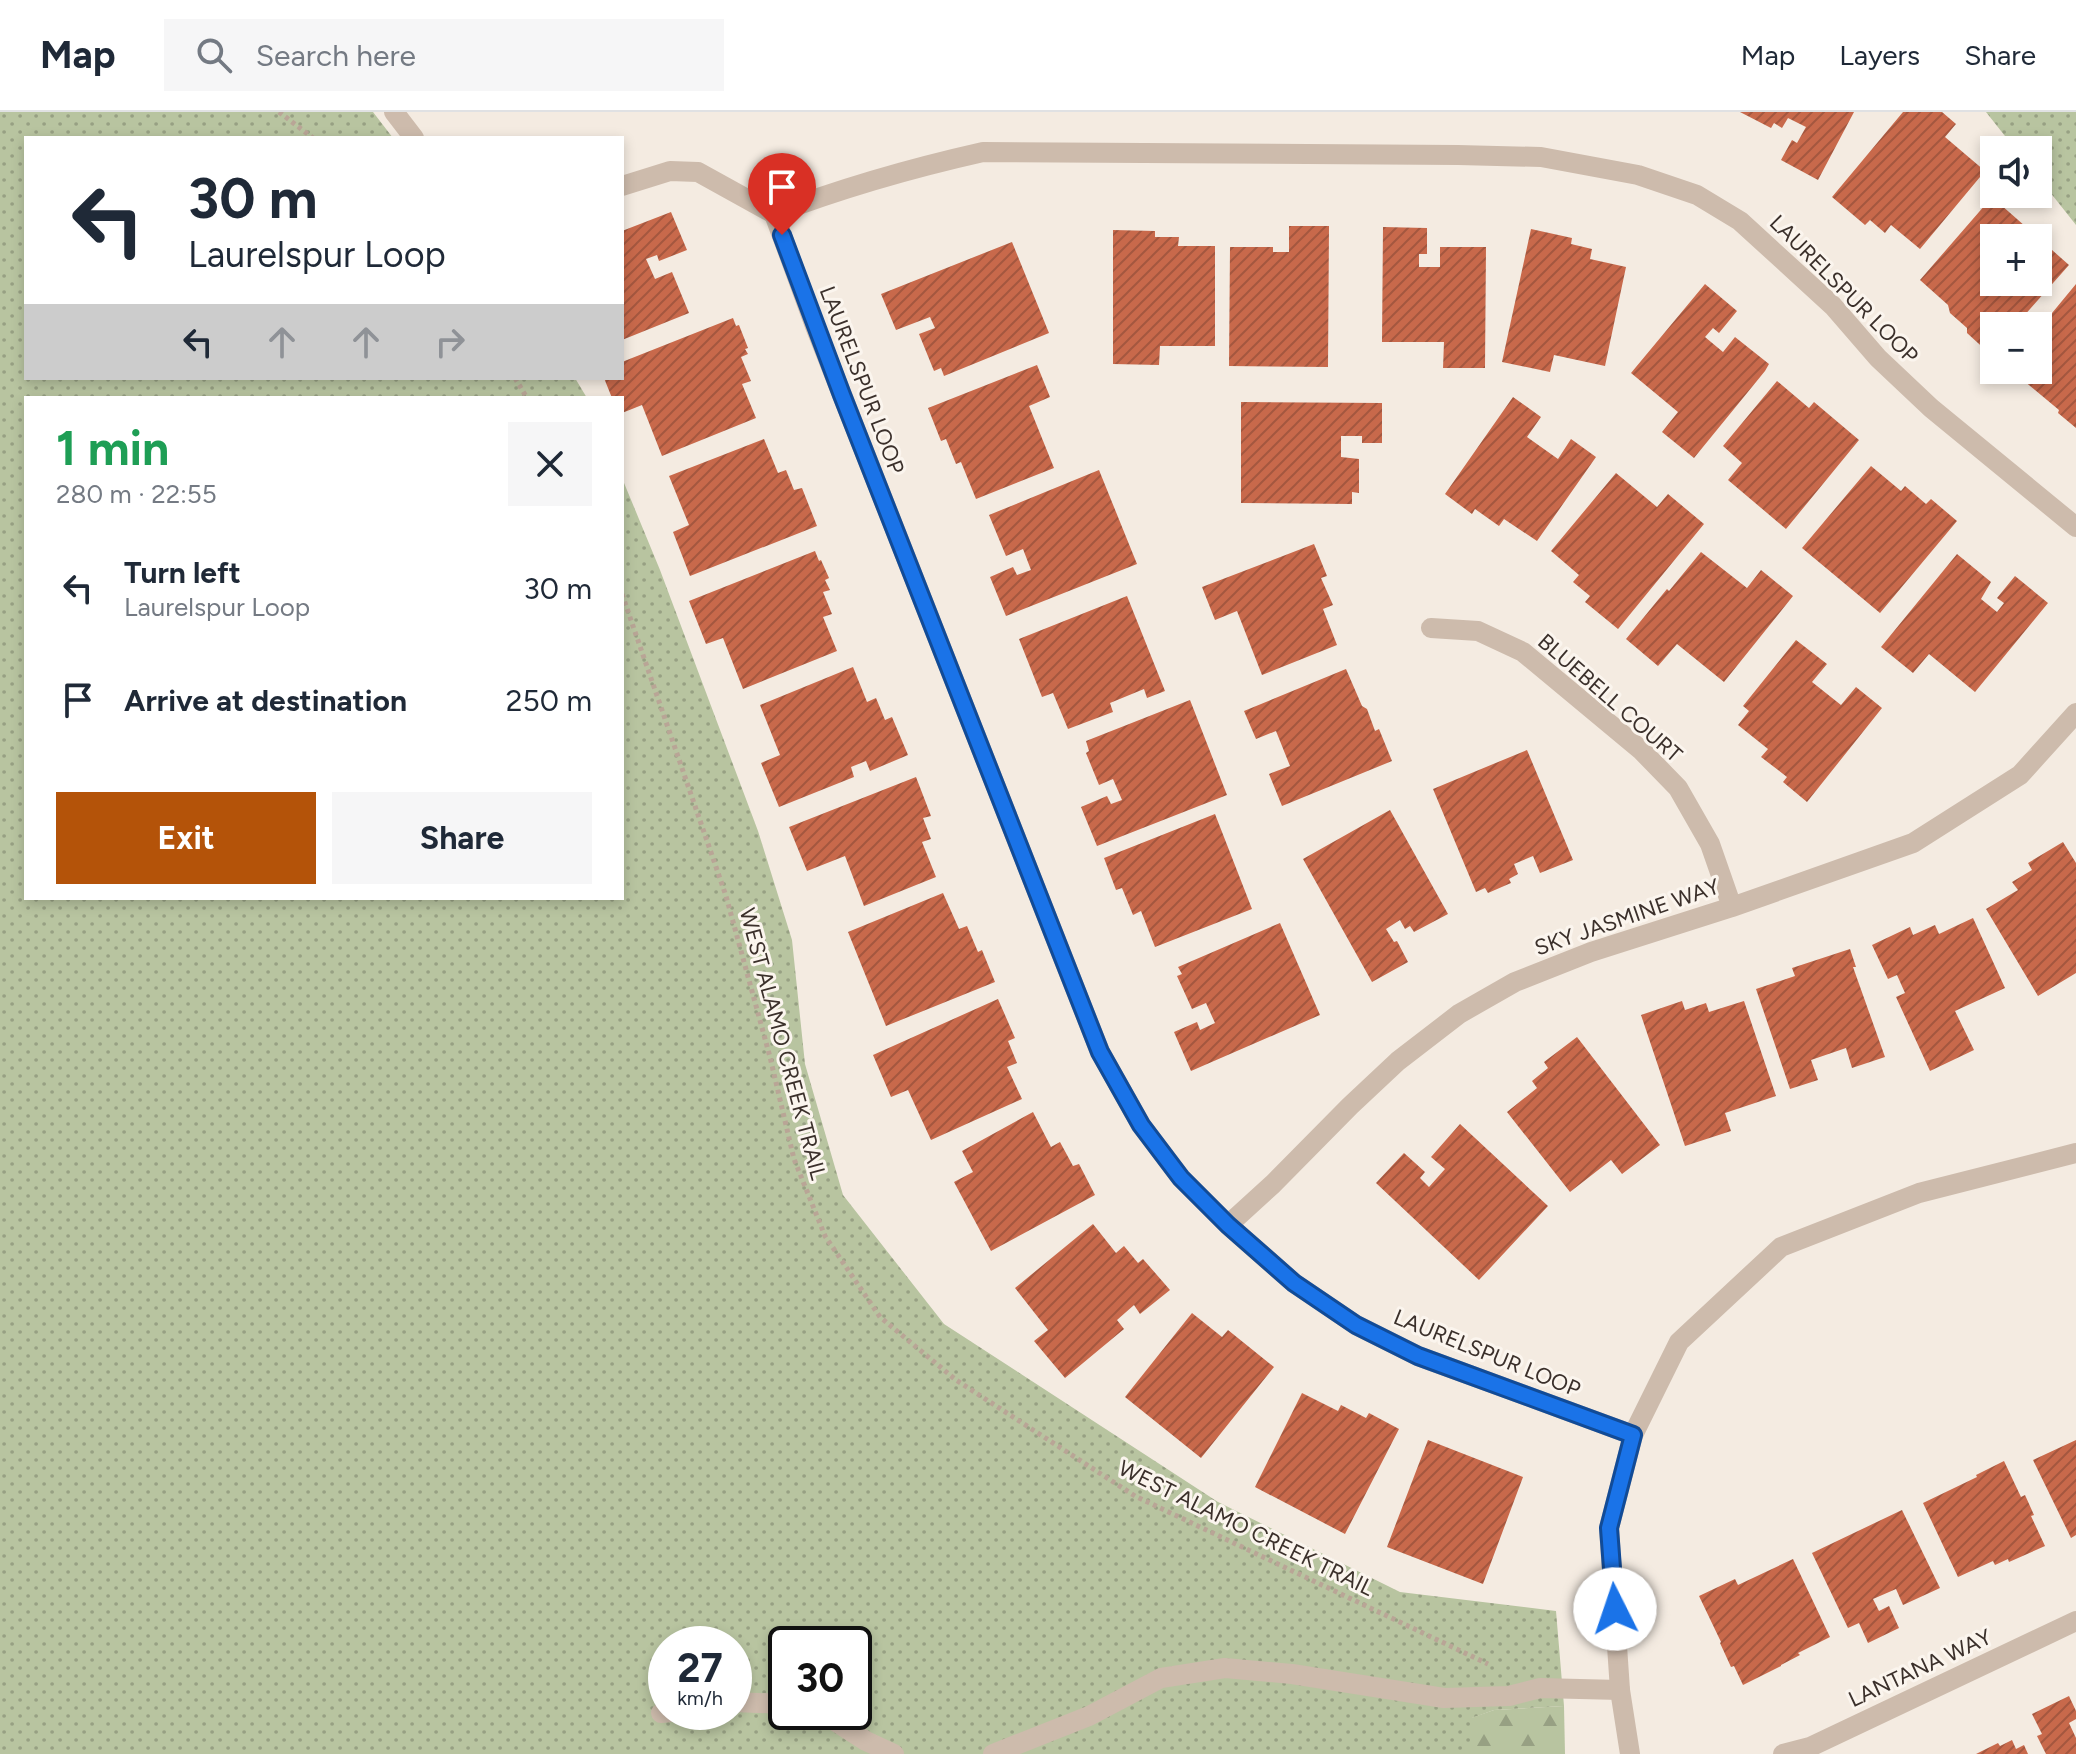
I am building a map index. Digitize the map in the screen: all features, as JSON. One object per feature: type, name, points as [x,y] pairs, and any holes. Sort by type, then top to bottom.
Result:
[{"type":"street","points":[[394,112],[412,136]]},
{"type":"street","name":"LAURELSPUR LOOP","points":[[1633,1435],[1418,1356],[1356,1325],[1294,1283],[1228,1225],[1181,1178],[1141,1125],[1100,1052],[825,352],[774,214],[911,168],[983,152],[1541,157],[1638,175],[1697,195],[1740,221],[1833,306],[1878,358],[1931,408],[2076,527]]},
{"type":"street","points":[[624,185],[670,171],[698,172],[774,214]]},
{"type":"street","name":"BLUEBELL COURT","points":[[1431,628],[1478,631],[1523,652],[1641,750],[1678,788],[1710,844],[1732,907]]},
{"type":"street","name":"SKY JASMINE WAY","points":[[1228,1225],[1398,1061],[1459,1014],[1515,982],[1591,952],[1732,907],[1913,843],[2020,775],[2076,713]]},
{"type":"street","points":[[1630,1754],[1620,1690],[1609,1528],[1633,1435],[1679,1342],[1781,1247],[1919,1193],[2076,1153]]},
{"type":"street","name":"LANTANA WAY","points":[[1783,1754],[1810,1747],[2076,1621]]},
{"type":"street","points":[[993,1754],[1089,1716],[1161,1678],[1225,1668],[1292,1674],[1444,1698],[1509,1696],[1540,1688],[1620,1690]]},
{"type":"street","points":[[849,1730],[894,1754]]},
{"type":"path","points":[[279,112],[310,136]]},
{"type":"path","name":"WEST ALAMO CREEK TRAIL","points":[[624,600],[726,896],[794,1159],[825,1236],[880,1317],[956,1380],[1135,1496],[1540,1688]]},
{"type":"green space","points":[[0,112],[373,112],[391,136],[24,136],[24,380],[576,380],[586,396],[24,396],[24,900],[624,900],[624,483],[758,831],[792,940],[805,1064],[843,1195],[944,1324],[1218,1502],[1400,1592],[1556,1611],[1564,1706],[1494,1710],[1472,1718],[1471,1754],[0,1754]]},
{"type":"green space","points":[[1986,112],[2076,112],[2076,225],[2052,195],[2052,136],[2005,136]]},
{"type":"green space","points":[[1564,1706],[1565,1754],[1471,1754],[1471,1718],[1494,1710]]},
{"type":"building","points":[[1740,112],[1854,112],[1818,180],[1781,160],[1792,140],[1797,143],[1806,127],[1788,118],[1782,128],[1774,123],[1771,128]]},
{"type":"building","points":[[1903,112],[1942,112],[1956,124],[1945,137],[1980,167],[1980,177],[1920,249],[1891,225],[1885,233],[1870,220],[1865,225],[1832,197]]},
{"type":"building","points":[[1982,208],[2004,208],[2023,224],[1980,224],[1980,296],[2042,296],[2027,312],[1980,312],[1980,345],[1950,313],[1948,305],[1920,280]]},
{"type":"building","points":[[671,212],[687,250],[659,261],[657,255],[646,259],[655,279],[672,272],[689,313],[624,339],[624,230]]},
{"type":"building","points":[[1289,226],[1329,226],[1328,367],[1229,366],[1230,247],[1273,247],[1273,252],[1289,252]]},
{"type":"building","points":[[1383,227],[1427,228],[1427,254],[1419,254],[1419,267],[1440,267],[1440,247],[1486,247],[1485,368],[1443,368],[1444,342],[1382,342]]},
{"type":"building","points":[[1531,229],[1572,238],[1571,244],[1592,249],[1590,259],[1626,267],[1605,366],[1554,355],[1550,372],[1502,362]]},
{"type":"building","points":[[1113,230],[1155,231],[1155,237],[1179,237],[1178,246],[1215,246],[1215,346],[1160,346],[1159,365],[1113,364]]},
{"type":"building","points":[[1012,242],[1049,333],[944,376],[941,368],[934,371],[919,334],[935,328],[930,317],[896,330],[881,294]]},
{"type":"building","points":[[2052,250],[2069,265],[2052,284]]},
{"type":"building","points":[[1705,284],[1737,311],[1719,333],[1713,328],[1705,337],[1723,352],[1735,337],[1769,364],[1694,458],[1662,432],[1678,412],[1631,373]]},
{"type":"building","points":[[2076,284],[2076,428],[2028,384],[2052,384],[2052,313]]},
{"type":"building","points":[[733,318],[748,348],[745,349],[748,354],[741,357],[751,381],[742,384],[756,418],[662,456],[642,405],[624,412],[624,396],[611,396],[605,380],[624,380],[624,361]]},
{"type":"building","points":[[1037,365],[1050,397],[1029,406],[1054,468],[976,499],[961,462],[956,464],[946,439],[941,441],[928,408]]},
{"type":"building","points":[[1777,381],[1809,408],[1814,402],[1859,440],[1786,529],[1728,480],[1742,463],[1723,446]]},
{"type":"building","points":[[1513,397],[1541,417],[1527,437],[1558,459],[1571,439],[1596,457],[1537,541],[1504,519],[1499,526],[1475,509],[1472,514],[1445,494]]},
{"type":"building","points":[[1241,402],[1382,403],[1382,443],[1362,443],[1362,436],[1341,436],[1341,457],[1359,459],[1359,493],[1352,492],[1352,504],[1241,503]]},
{"type":"building","points":[[764,439],[778,473],[786,470],[794,490],[802,488],[817,526],[690,576],[673,532],[689,525],[669,476]]},
{"type":"building","points":[[1871,466],[1901,491],[1905,486],[1926,504],[1931,499],[1957,521],[1880,613],[1802,548]]},
{"type":"building","points":[[1099,470],[1137,564],[1006,616],[990,577],[1013,567],[1017,575],[1031,570],[1023,549],[1006,556],[989,515]]},
{"type":"building","points":[[1616,473],[1657,507],[1668,494],[1704,524],[1618,629],[1585,602],[1590,596],[1573,582],[1579,575],[1551,551]]},
{"type":"building","points":[[1314,544],[1327,576],[1321,578],[1333,605],[1323,609],[1337,645],[1262,675],[1237,611],[1215,620],[1202,587]]},
{"type":"building","points":[[815,551],[829,578],[825,580],[830,590],[823,592],[832,614],[823,617],[837,651],[743,689],[723,638],[706,644],[689,601]]},
{"type":"building","points":[[1701,552],[1747,588],[1761,570],[1793,596],[1724,682],[1677,644],[1658,666],[1626,639]]},
{"type":"building","points":[[1957,554],[1991,582],[1981,599],[1997,612],[2004,603],[1997,598],[2015,576],[2048,603],[1975,692],[1929,654],[1913,673],[1881,647]]},
{"type":"building","points":[[1127,596],[1165,691],[1147,698],[1144,689],[1110,703],[1113,712],[1068,729],[1053,693],[1042,697],[1019,639]]},
{"type":"building","points":[[1796,640],[1827,664],[1812,682],[1841,705],[1856,687],[1882,708],[1807,802],[1783,782],[1787,777],[1761,757],[1768,749],[1738,725],[1749,711],[1743,706]]},
{"type":"building","points":[[853,667],[867,702],[876,698],[885,720],[892,717],[908,755],[870,771],[866,761],[851,767],[854,777],[779,807],[761,763],[780,755],[760,705]]},
{"type":"building","points":[[1346,669],[1375,731],[1379,729],[1392,761],[1282,806],[1269,774],[1290,766],[1276,731],[1256,739],[1244,711]]},
{"type":"building","points":[[1190,700],[1227,795],[1097,846],[1081,807],[1107,796],[1111,804],[1122,800],[1113,779],[1099,785],[1086,753],[1089,751],[1086,741]]},
{"type":"building","points":[[1527,750],[1573,860],[1540,873],[1533,856],[1514,864],[1518,874],[1509,879],[1511,883],[1488,893],[1485,888],[1476,892],[1433,789]]},
{"type":"building","points":[[916,777],[931,816],[923,818],[931,839],[922,842],[936,877],[864,906],[845,856],[807,871],[789,827]]},
{"type":"building","points":[[1390,810],[1448,914],[1414,932],[1410,926],[1405,929],[1400,920],[1386,929],[1394,942],[1397,941],[1408,962],[1372,982],[1303,859]]},
{"type":"building","points":[[1215,814],[1252,909],[1155,947],[1141,911],[1133,915],[1122,888],[1116,890],[1104,858]]},
{"type":"building","points":[[2063,842],[2076,863],[2076,973],[2038,996],[1986,909],[2018,890],[2012,882],[2032,870],[2028,863]]},
{"type":"building","points":[[943,893],[959,929],[967,926],[978,952],[982,950],[995,982],[886,1026],[848,932]]},
{"type":"building","points":[[1973,918],[2005,988],[1955,1011],[1974,1050],[1930,1071],[1896,997],[1905,993],[1897,975],[1888,979],[1872,945],[1910,927],[1913,935],[1935,925],[1939,934]]},
{"type":"building","points":[[1280,923],[1320,1015],[1191,1071],[1174,1032],[1197,1022],[1200,1030],[1215,1023],[1206,1003],[1192,1009],[1177,976],[1182,974],[1178,967]]},
{"type":"building","points":[[1850,949],[1856,967],[1853,967],[1885,1057],[1852,1068],[1846,1048],[1811,1060],[1818,1080],[1790,1089],[1756,989],[1795,976],[1792,968]]},
{"type":"building","points":[[998,999],[1015,1038],[1008,1041],[1017,1063],[1007,1067],[1022,1099],[931,1140],[908,1090],[891,1097],[873,1055]]},
{"type":"building","points":[[1682,1001],[1685,1010],[1706,1003],[1709,1012],[1744,1001],[1776,1096],[1725,1113],[1731,1131],[1685,1146],[1641,1015]]},
{"type":"building","points":[[1577,1037],[1660,1145],[1622,1174],[1611,1160],[1570,1192],[1507,1112],[1537,1088],[1532,1081],[1548,1068],[1544,1062]]},
{"type":"building","points":[[1033,1112],[1051,1147],[1060,1142],[1073,1166],[1079,1164],[1095,1195],[991,1251],[954,1182],[973,1172],[962,1151]]},
{"type":"building","points":[[1460,1124],[1548,1206],[1479,1280],[1376,1183],[1404,1153],[1425,1172],[1420,1178],[1429,1187],[1445,1169],[1431,1157]]},
{"type":"building","points":[[1093,1224],[1116,1253],[1124,1246],[1138,1263],[1143,1259],[1170,1290],[1140,1314],[1134,1305],[1117,1320],[1124,1329],[1065,1378],[1034,1341],[1048,1330],[1015,1288]]},
{"type":"building","points":[[1192,1313],[1222,1337],[1228,1330],[1274,1367],[1201,1458],[1125,1397]]},
{"type":"building","points":[[1302,1393],[1338,1411],[1341,1405],[1366,1418],[1369,1413],[1399,1429],[1345,1534],[1255,1487]]},
{"type":"building","points":[[1428,1440],[1523,1477],[1483,1584],[1387,1547]]},
{"type":"building","points":[[2076,1440],[2076,1535],[2071,1538],[2033,1460]]},
{"type":"building","points":[[2004,1461],[2021,1497],[2025,1495],[2045,1546],[2009,1562],[2008,1559],[1995,1565],[1993,1561],[1958,1577],[1923,1503]]},
{"type":"building","points":[[1902,1510],[1940,1588],[1903,1605],[1896,1589],[1873,1599],[1879,1611],[1889,1606],[1899,1628],[1868,1643],[1859,1623],[1848,1628],[1812,1553]]},
{"type":"building","points":[[1793,1559],[1830,1637],[1743,1685],[1734,1666],[1731,1667],[1699,1596],[1735,1579],[1738,1585]]},
{"type":"building","points":[[2069,1696],[2076,1711],[2076,1719],[2069,1723],[2076,1738],[2076,1754],[2046,1754],[2037,1736],[2042,1734],[2032,1714]]},
{"type":"building","points":[[2012,1740],[2016,1749],[2024,1745],[2028,1754],[1976,1754],[1998,1743],[2000,1746]]},
{"type":"route","points":[[782,235],[1100,1052],[1141,1125],[1181,1178],[1228,1225],[1294,1283],[1356,1325],[1418,1356],[1633,1435],[1609,1528],[1615,1609]]}]
